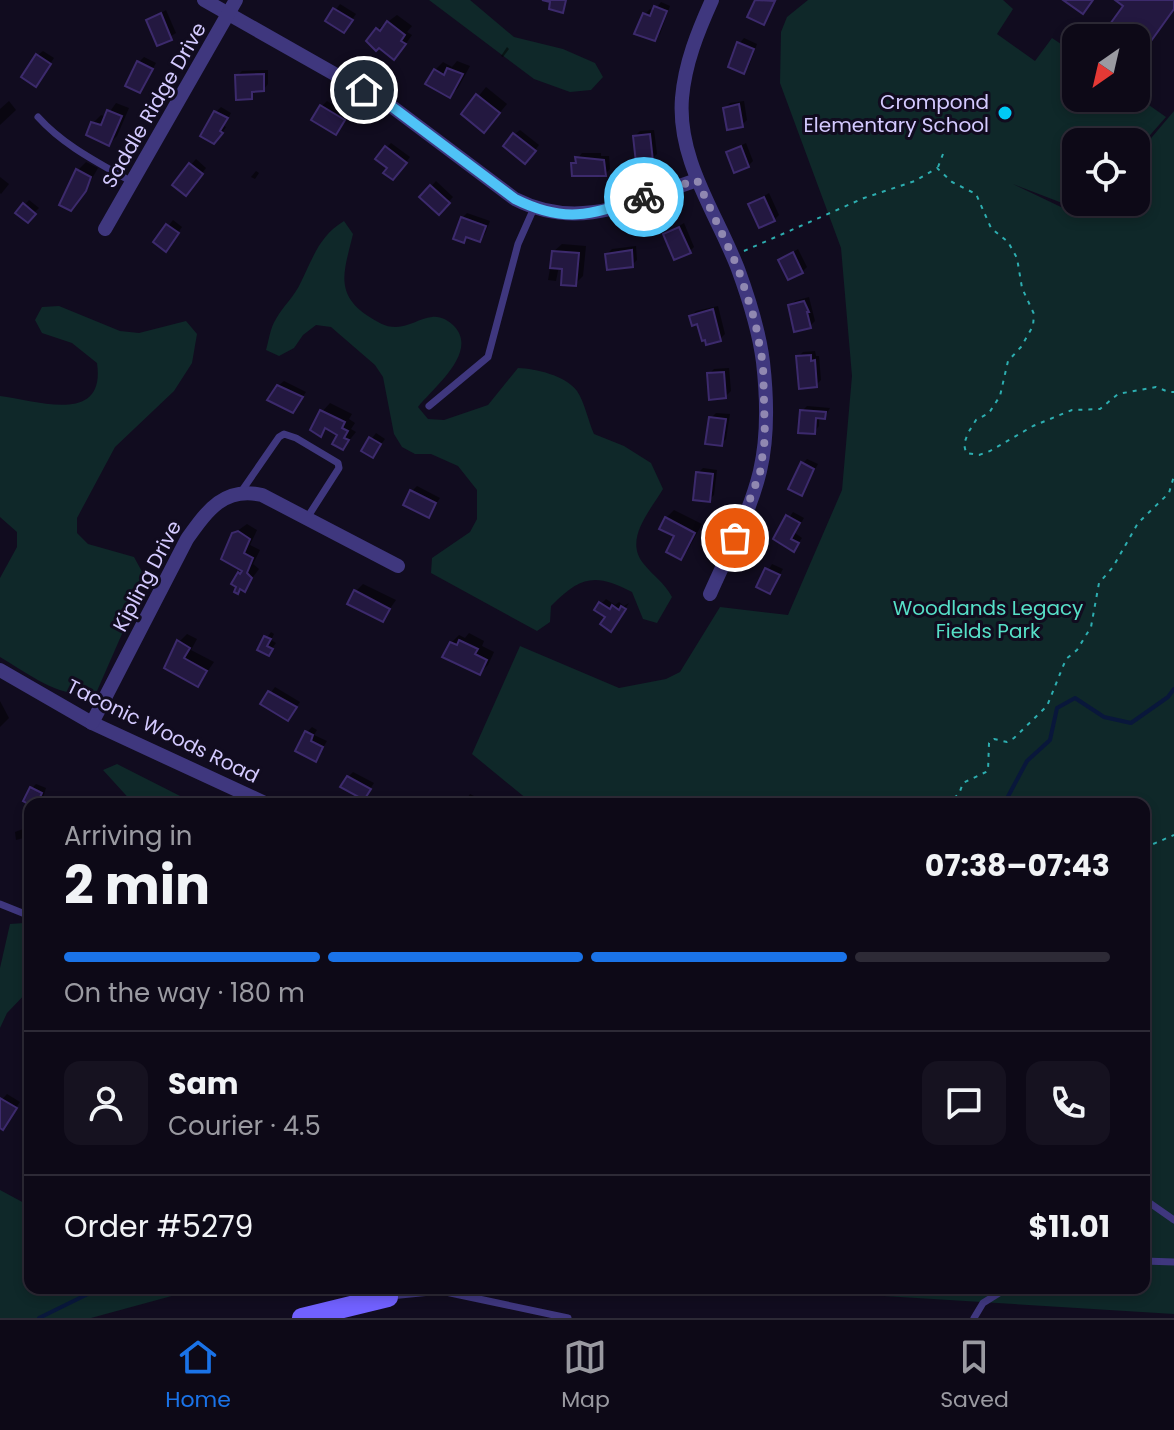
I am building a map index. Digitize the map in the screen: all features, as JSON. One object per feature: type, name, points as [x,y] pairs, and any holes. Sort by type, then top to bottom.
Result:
[{"type":"street","points":[[204,0],[391,106],[515,199],[534,208],[571,215],[591,214],[697,180]]},
{"type":"street","name":"Saddle Ridge Drive","points":[[105,229],[236,0]]},
{"type":"street","points":[[710,594],[760,473],[765,438],[763,364],[755,321],[732,256],[697,180],[683,127],[682,99],[691,52],[712,0]]},
{"type":"street","points":[[241,492],[262,495],[398,566]]},
{"type":"street","name":"Kipling Drive","points":[[92,723],[187,539],[204,515],[220,502],[241,492]]},
{"type":"street","name":"Taconic Woods Road","points":[[0,670],[92,723],[254,798]]},
{"type":"street","points":[[302,1318],[388,1297]]},
{"type":"lane","points":[[38,117],[67,144],[132,182]]},
{"type":"lane","points":[[429,406],[488,357],[518,244],[534,208]]},
{"type":"lane","points":[[241,492],[279,437],[284,434],[296,438],[338,463],[339,468],[307,518]]},
{"type":"lane","points":[[0,904],[24,914]]},
{"type":"lane","points":[[1150,1203],[1174,1220]]},
{"type":"lane","points":[[1150,1261],[1174,1262]]},
{"type":"lane","points":[[388,1297],[414,1294]]},
{"type":"lane","points":[[455,1294],[568,1318]]},
{"type":"lane","points":[[974,1318],[983,1303],[997,1294]]},
{"type":"path","points":[[732,256],[839,209],[915,181],[937,168],[943,154]]},
{"type":"path","points":[[937,168],[952,182],[976,194],[991,228],[1008,242],[1017,258],[1022,288],[1034,314],[1033,326],[1021,347],[1008,361],[1000,396],[989,413],[976,420],[968,433],[964,444],[966,453],[979,455],[990,451],[1033,426],[1072,410],[1100,409],[1118,394],[1156,387],[1174,392]]},
{"type":"path","points":[[954,798],[963,783],[988,771],[989,743],[994,739],[1007,742],[1014,738],[1047,706],[1066,659],[1077,650],[1091,627],[1099,583],[1113,567],[1138,523],[1169,493],[1174,476]]},
{"type":"path","points":[[1150,845],[1174,835]]},
{"type":"green space","points":[[429,0],[470,0],[514,37],[563,49],[595,63],[603,77],[591,90],[570,92],[534,79]]},
{"type":"green space","name":"Woodlands Legacy Fields Park","points":[[808,0],[1003,0],[1013,9],[997,34],[1035,61],[1052,38],[1062,45],[1062,112],[1150,112],[1150,106],[1166,117],[1150,135],[1150,128],[1062,128],[1062,203],[1013,184],[1062,207],[1062,216],[1150,216],[1150,139],[1174,111],[1174,1314],[850,1294],[1150,1294],[1150,798],[526,798],[472,754],[520,646],[619,688],[666,679],[680,672],[720,607],[788,615],[842,490],[852,376],[841,248],[780,83],[781,32],[787,17]]},
{"type":"green space","points":[[344,221],[353,234],[344,280],[350,298],[357,307],[378,322],[392,327],[441,318],[454,326],[460,336],[458,358],[418,407],[428,419],[444,420],[488,405],[518,368],[533,370],[558,377],[572,385],[582,401],[594,434],[624,446],[651,463],[663,489],[641,525],[636,544],[643,563],[672,597],[657,623],[643,619],[632,592],[598,580],[571,588],[551,606],[550,622],[537,631],[431,573],[432,558],[470,532],[477,519],[477,490],[458,466],[431,454],[415,454],[402,447],[394,434],[383,377],[375,365],[331,327],[316,325],[303,335],[294,348],[279,356],[266,350],[274,323],[298,287],[318,248],[328,233]]},
{"type":"green space","points":[[59,306],[120,331],[139,333],[186,321],[197,334],[192,363],[174,391],[115,447],[77,518],[77,533],[88,544],[134,557],[146,579],[97,691],[85,694],[59,690],[0,657],[0,578],[17,547],[17,532],[0,517],[0,396],[66,405],[80,402],[91,395],[97,382],[97,363],[72,343],[42,333],[35,320],[42,307]]},
{"type":"green space","points":[[117,764],[184,798],[129,798],[103,770]]},
{"type":"green space","points":[[24,923],[24,995],[7,1013],[0,1028],[0,968],[10,924]]},
{"type":"green space","points":[[0,1190],[24,1203],[24,1294],[179,1294],[91,1318],[0,1318]]},
{"type":"building","points":[[542,0],[566,0],[563,13],[549,9],[550,2]]},
{"type":"building","points":[[755,0],[775,1],[764,25],[747,17]]},
{"type":"building","points":[[1063,0],[1093,0],[1083,14]]},
{"type":"building","points":[[1115,0],[1174,0],[1174,9],[1150,42],[1150,24],[1110,24],[1123,6]]},
{"type":"building","points":[[654,6],[667,11],[655,41],[634,34],[643,13],[650,16]]},
{"type":"building","points":[[333,8],[353,20],[344,33],[325,21]]},
{"type":"building","points":[[161,13],[172,40],[157,46],[146,20]]},
{"type":"building","points":[[387,21],[405,35],[401,41],[406,44],[394,60],[379,48],[376,51],[366,41],[376,28],[380,31]]},
{"type":"building","points":[[737,42],[754,49],[744,74],[728,67]]},
{"type":"building","points":[[36,54],[51,64],[36,87],[21,77]]},
{"type":"building","points":[[137,61],[153,69],[140,93],[125,86]]},
{"type":"building","points":[[447,68],[463,74],[450,98],[425,84],[434,69],[444,75]]},
{"type":"building","points":[[264,74],[264,91],[252,92],[252,99],[236,100],[235,75]]},
{"type":"building","points":[[476,94],[500,113],[484,133],[461,114]]},
{"type":"building","points":[[739,104],[743,127],[727,130],[723,108]]},
{"type":"building","points":[[320,105],[345,120],[336,135],[311,120]]},
{"type":"building","points":[[107,110],[122,116],[109,146],[86,135],[91,122],[101,125]]},
{"type":"building","points":[[214,111],[228,118],[220,131],[223,133],[214,144],[200,136]]},
{"type":"building","points":[[513,133],[536,151],[525,164],[503,146]]},
{"type":"building","points":[[650,134],[653,161],[636,163],[633,136]]},
{"type":"building","points":[[385,146],[407,163],[393,180],[383,173],[387,168],[375,159]]},
{"type":"building","points":[[741,146],[749,167],[734,173],[726,152]]},
{"type":"building","points":[[575,157],[604,160],[606,176],[572,176],[571,163],[576,163]]},
{"type":"building","points":[[189,163],[203,174],[186,196],[172,185]]},
{"type":"building","points":[[76,169],[91,177],[86,191],[71,211],[59,205]]},
{"type":"building","points":[[430,185],[450,203],[439,215],[419,197]]},
{"type":"building","points":[[764,197],[775,221],[759,228],[748,204]]},
{"type":"building","points":[[23,203],[36,214],[28,223],[15,213]]},
{"type":"building","points":[[461,217],[486,226],[480,242],[466,237],[464,243],[453,239]]},
{"type":"building","points":[[166,224],[179,233],[166,252],[153,242]]},
{"type":"building","points":[[679,227],[691,253],[674,260],[663,234]]},
{"type":"building","points":[[632,250],[633,267],[607,270],[605,254]]},
{"type":"building","points":[[552,251],[579,253],[576,286],[561,285],[562,269],[550,268]]},
{"type":"building","points":[[793,252],[803,273],[788,280],[778,260]]},
{"type":"building","points":[[804,301],[811,328],[794,332],[788,305]]},
{"type":"building","points":[[713,309],[721,341],[706,345],[697,324],[692,326],[689,316]]},
{"type":"building","points":[[811,355],[811,361],[815,360],[817,387],[799,389],[796,356]]},
{"type":"building","points":[[724,372],[726,398],[709,400],[707,373]]},
{"type":"building","points":[[277,385],[303,397],[293,413],[267,400]]},
{"type":"building","points":[[320,410],[345,422],[342,428],[348,431],[344,438],[349,440],[343,450],[332,444],[337,435],[325,428],[321,437],[310,430]]},
{"type":"building","points":[[800,410],[826,412],[825,419],[816,418],[815,434],[798,433]]},
{"type":"building","points":[[709,417],[726,419],[722,446],[705,444]]},
{"type":"building","points":[[369,437],[381,444],[373,458],[361,451]]},
{"type":"building","points":[[801,462],[814,469],[802,496],[788,489]]},
{"type":"building","points":[[696,472],[713,474],[710,502],[693,500]]},
{"type":"building","points":[[410,490],[436,503],[429,518],[403,505]]},
{"type":"building","points":[[786,515],[800,523],[791,539],[799,543],[794,552],[773,539]]},
{"type":"building","points":[[665,517],[695,533],[681,560],[666,552],[674,536],[659,529]]},
{"type":"building","points":[[238,531],[250,539],[244,553],[253,558],[247,573],[252,578],[245,592],[240,589],[238,594],[231,584],[238,572],[240,574],[242,571],[221,559],[232,533]]},
{"type":"building","points":[[765,568],[780,575],[770,594],[756,587]]},
{"type":"building","points":[[354,590],[390,609],[383,622],[347,604]]},
{"type":"building","points":[[599,602],[610,609],[612,605],[619,610],[621,606],[626,609],[611,632],[600,624],[605,617],[594,610]]},
{"type":"building","points":[[264,636],[271,639],[267,646],[273,649],[269,656],[257,650]]},
{"type":"building","points":[[177,640],[190,648],[184,658],[207,671],[198,687],[164,668]]},
{"type":"building","points":[[459,640],[478,649],[475,654],[487,660],[480,675],[442,657],[450,642],[457,645]]},
{"type":"building","points":[[268,691],[297,707],[288,721],[260,704]]},
{"type":"building","points":[[305,731],[313,735],[311,741],[323,747],[316,762],[295,751]]},
{"type":"building","points":[[347,776],[371,789],[365,798],[360,798],[340,787]]},
{"type":"building","points":[[30,787],[42,793],[40,798],[24,798]]},
{"type":"building","points":[[0,1098],[17,1108],[3,1130],[0,1128]]},
{"type":"waterway","points":[[1007,798],[1027,761],[1050,740],[1057,708],[1075,698],[1104,717],[1131,723],[1168,697],[1174,689]]},
{"type":"waterway","points":[[39,1318],[88,1294]]},
{"type":"way so far","points":[[644,197],[697,180],[738,268],[755,321],[763,364],[765,438],[760,473],[735,538]]},
{"type":"place","name":"Crompond Elementary School","points":[[1005,113]]},
{"type":"route","points":[[364,90],[454,151],[515,199],[534,208],[551,213],[591,214],[644,197]]}]
